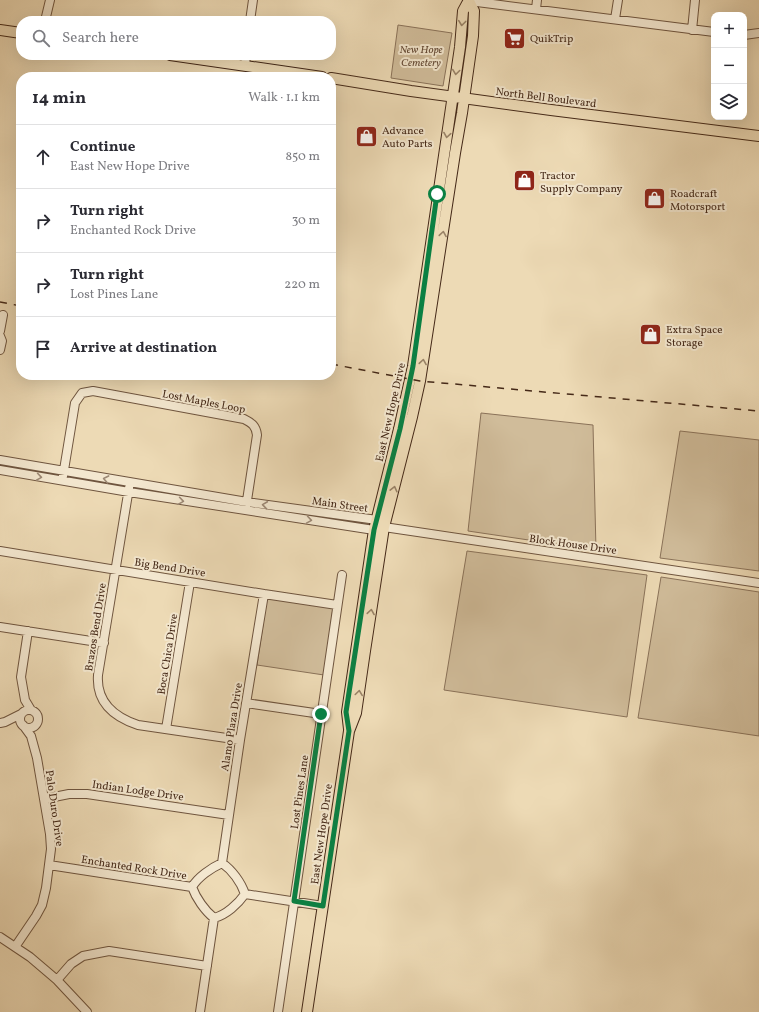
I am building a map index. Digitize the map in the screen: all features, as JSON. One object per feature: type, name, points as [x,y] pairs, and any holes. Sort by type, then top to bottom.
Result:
[{"type":"main road","name":"East New Hope Drive","points":[[308,1012],[349,731],[356,712],[365,651],[380,523],[412,373],[453,97],[463,11],[469,0]]},
{"type":"main road","name":"East New Hope Drive","points":[[349,731],[346,712],[374,530],[380,523],[412,417],[420,381],[473,36],[474,11],[469,0]]},
{"type":"main road","points":[[0,30],[16,32]]},
{"type":"main road","points":[[204,60],[287,72]]},
{"type":"main road","name":"North Bell Boulevard","points":[[336,79],[453,97],[759,136]]},
{"type":"street","points":[[46,16],[50,0]]},
{"type":"street","points":[[251,16],[253,0]]},
{"type":"street","points":[[469,0],[711,32]]},
{"type":"street","points":[[536,9],[537,0]]},
{"type":"street","points":[[615,19],[618,0]]},
{"type":"street","points":[[692,30],[695,0]]},
{"type":"street","points":[[747,35],[759,33]]},
{"type":"street","points":[[245,66],[246,60]]},
{"type":"street","points":[[0,331],[3,315]]},
{"type":"street","points":[[0,336],[2,340],[0,350]]},
{"type":"street","name":"Lost Maples Loop","points":[[62,480],[75,403],[82,393],[93,391],[244,419],[254,425],[257,435],[245,511]]},
{"type":"street","name":"Main Street","points":[[0,460],[64,470],[130,483],[380,523]]},
{"type":"street","name":"Main Street","points":[[0,470],[245,511],[374,530]]},
{"type":"street","name":"Brazos Bend Drive","points":[[130,483],[98,679],[99,689],[103,700],[109,709],[126,721],[138,725],[240,740]]},
{"type":"street","name":"Block House Drive","points":[[380,523],[759,583]]},
{"type":"street","name":"Big Bend Drive","points":[[0,551],[338,605]]},
{"type":"street","name":"Lost Pines Lane","points":[[278,1012],[342,575]]},
{"type":"street","name":"Boca Chica Drive","points":[[166,729],[190,582]]},
{"type":"street","name":"Alamo Plaza Drive","points":[[222,863],[264,594]]},
{"type":"street","points":[[0,627],[104,643]]},
{"type":"street","points":[[28,631],[21,677],[25,700],[37,716],[36,724],[31,736]]},
{"type":"street","points":[[22,724],[20,719],[25,700]]},
{"type":"street","points":[[246,703],[321,714]]},
{"type":"street","points":[[3,723],[22,714],[26,710],[31,710]]},
{"type":"street","points":[[3,723],[22,724],[31,727],[36,724]]},
{"type":"street","name":"Palo Duro Drive","points":[[15,947],[36,916],[42,904],[51,849],[44,799],[31,736],[22,724]]},
{"type":"street","name":"Indian Lodge Drive","points":[[44,799],[69,794],[87,794],[229,815]]},
{"type":"street","points":[[222,863],[228,867],[243,887],[245,894],[241,900],[221,916],[214,918],[209,914],[194,893],[192,887],[195,882],[216,865],[222,863]]},
{"type":"street","name":"Enchanted Rock Drive","points":[[49,865],[192,887]]},
{"type":"street","points":[[245,894],[323,906]]},
{"type":"street","points":[[200,1012],[214,918]]},
{"type":"street","points":[[0,937],[30,957],[57,980],[88,1012]]},
{"type":"street","points":[[57,980],[71,964],[84,956],[109,950],[207,966]]},
{"type":"green space","name":"New Hope Cemetery","points":[[398,25],[452,33],[443,86],[391,78]]},
{"type":"green space","points":[[481,413],[593,425],[596,550],[468,531]]},
{"type":"green space","points":[[680,431],[759,440],[759,571],[660,558]]},
{"type":"green space","points":[[467,551],[647,575],[627,717],[444,690]]},
{"type":"green space","points":[[661,577],[759,592],[759,736],[638,718]]},
{"type":"green space","points":[[267,598],[333,608],[324,675],[257,665]]},
{"type":"railway","points":[[0,302],[16,305]]},
{"type":"railway","points":[[336,365],[420,381],[759,411]]},
{"type":"place","name":"QuikTrip","points":[[515,38]]},
{"type":"place","name":"Advance Auto Parts","points":[[367,136]]},
{"type":"place","name":"Tractor Supply Company","points":[[525,181]]},
{"type":"place","name":"Roadcraft Motorsport","points":[[655,199]]},
{"type":"place","name":"Extra Space Storage","points":[[651,335]]},
{"type":"route","points":[[321,714],[294,901],[323,906],[349,731],[346,712],[374,530],[400,429],[413,366],[437,194]]}]
